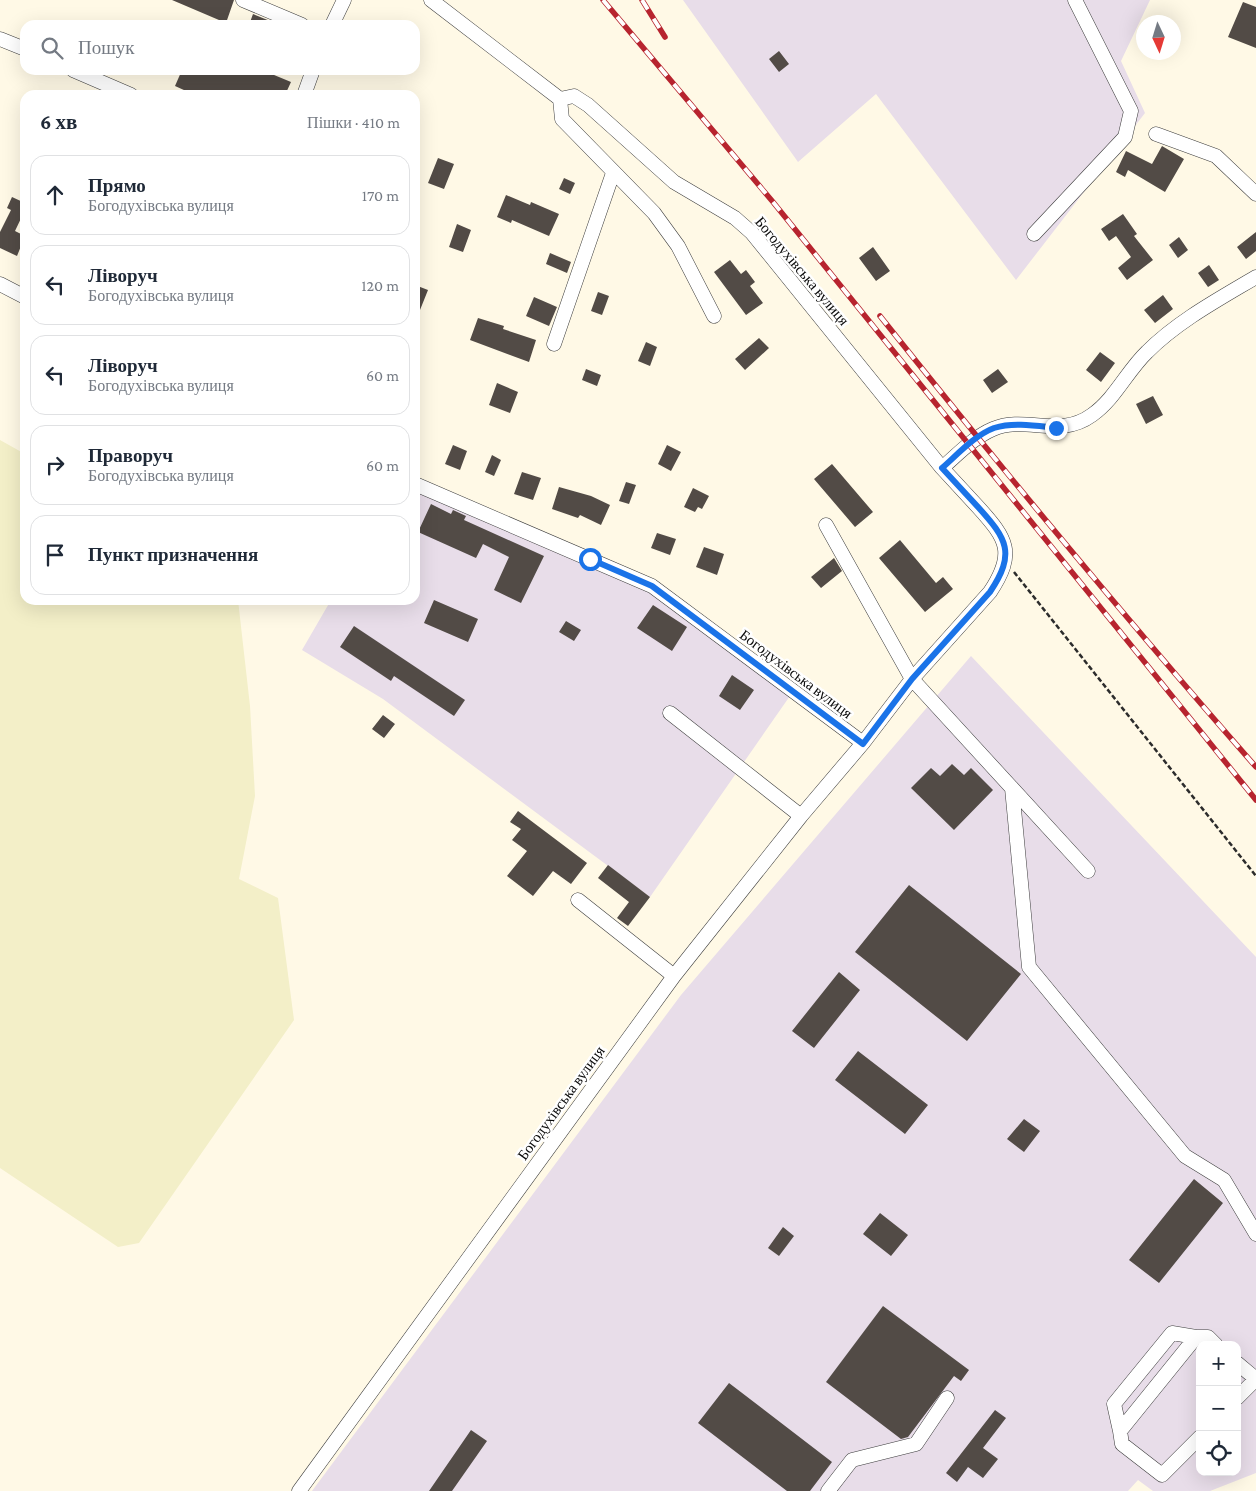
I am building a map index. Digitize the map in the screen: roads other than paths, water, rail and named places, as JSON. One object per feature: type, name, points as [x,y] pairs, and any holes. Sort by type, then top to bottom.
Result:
[{"type":"street","points":[[243,0],[290,20]]},
{"type":"street","points":[[334,20],[344,0]]},
{"type":"street","points":[[431,0],[560,99],[562,119],[613,173],[654,212],[678,246],[714,316]]},
{"type":"street","points":[[1034,234],[1125,137],[1131,111],[1075,0]]},
{"type":"street","points":[[0,39],[20,47]]},
{"type":"street","points":[[85,75],[120,90]]},
{"type":"street","points":[[306,90],[311,75]]},
{"type":"street","name":"Богодухівська вулиця","points":[[299,1491],[674,976],[801,816],[863,744],[912,679],[990,592],[999,578],[1004,563],[1005,547],[1000,531],[942,468],[752,233],[735,218],[674,182],[588,105],[574,96],[560,99]]},
{"type":"street","points":[[1156,134],[1216,156],[1256,194]]},
{"type":"street","points":[[554,344],[613,173]]},
{"type":"street","points":[[942,468],[977,438],[994,428],[1011,425],[1056,428],[1075,424],[1093,415],[1145,353],[1169,332],[1256,276]]},
{"type":"street","points":[[0,284],[20,294]]},
{"type":"street","name":"Богодухівська вулиця","points":[[420,486],[652,586],[863,744]]},
{"type":"street","points":[[826,525],[912,679],[1088,872]]},
{"type":"street","points":[[670,713],[801,816]]},
{"type":"street","points":[[1012,788],[1029,967],[1185,1156],[1224,1180],[1256,1234]]},
{"type":"street","points":[[578,900],[674,976]]},
{"type":"street","points":[[1196,1441],[1162,1475],[1122,1444],[1114,1404],[1172,1333],[1208,1338],[1211,1341]]},
{"type":"street","points":[[1120,1431],[1196,1336]]},
{"type":"street","points":[[1241,1366],[1256,1379],[1241,1394]]},
{"type":"street","points":[[828,1491],[852,1460],[916,1444],[947,1398]]},
{"type":"railway","points":[[603,0],[773,202],[1256,800]]},
{"type":"railway","points":[[642,0],[665,37]]},
{"type":"railway","points":[[880,316],[1065,544],[1256,767]]}]
